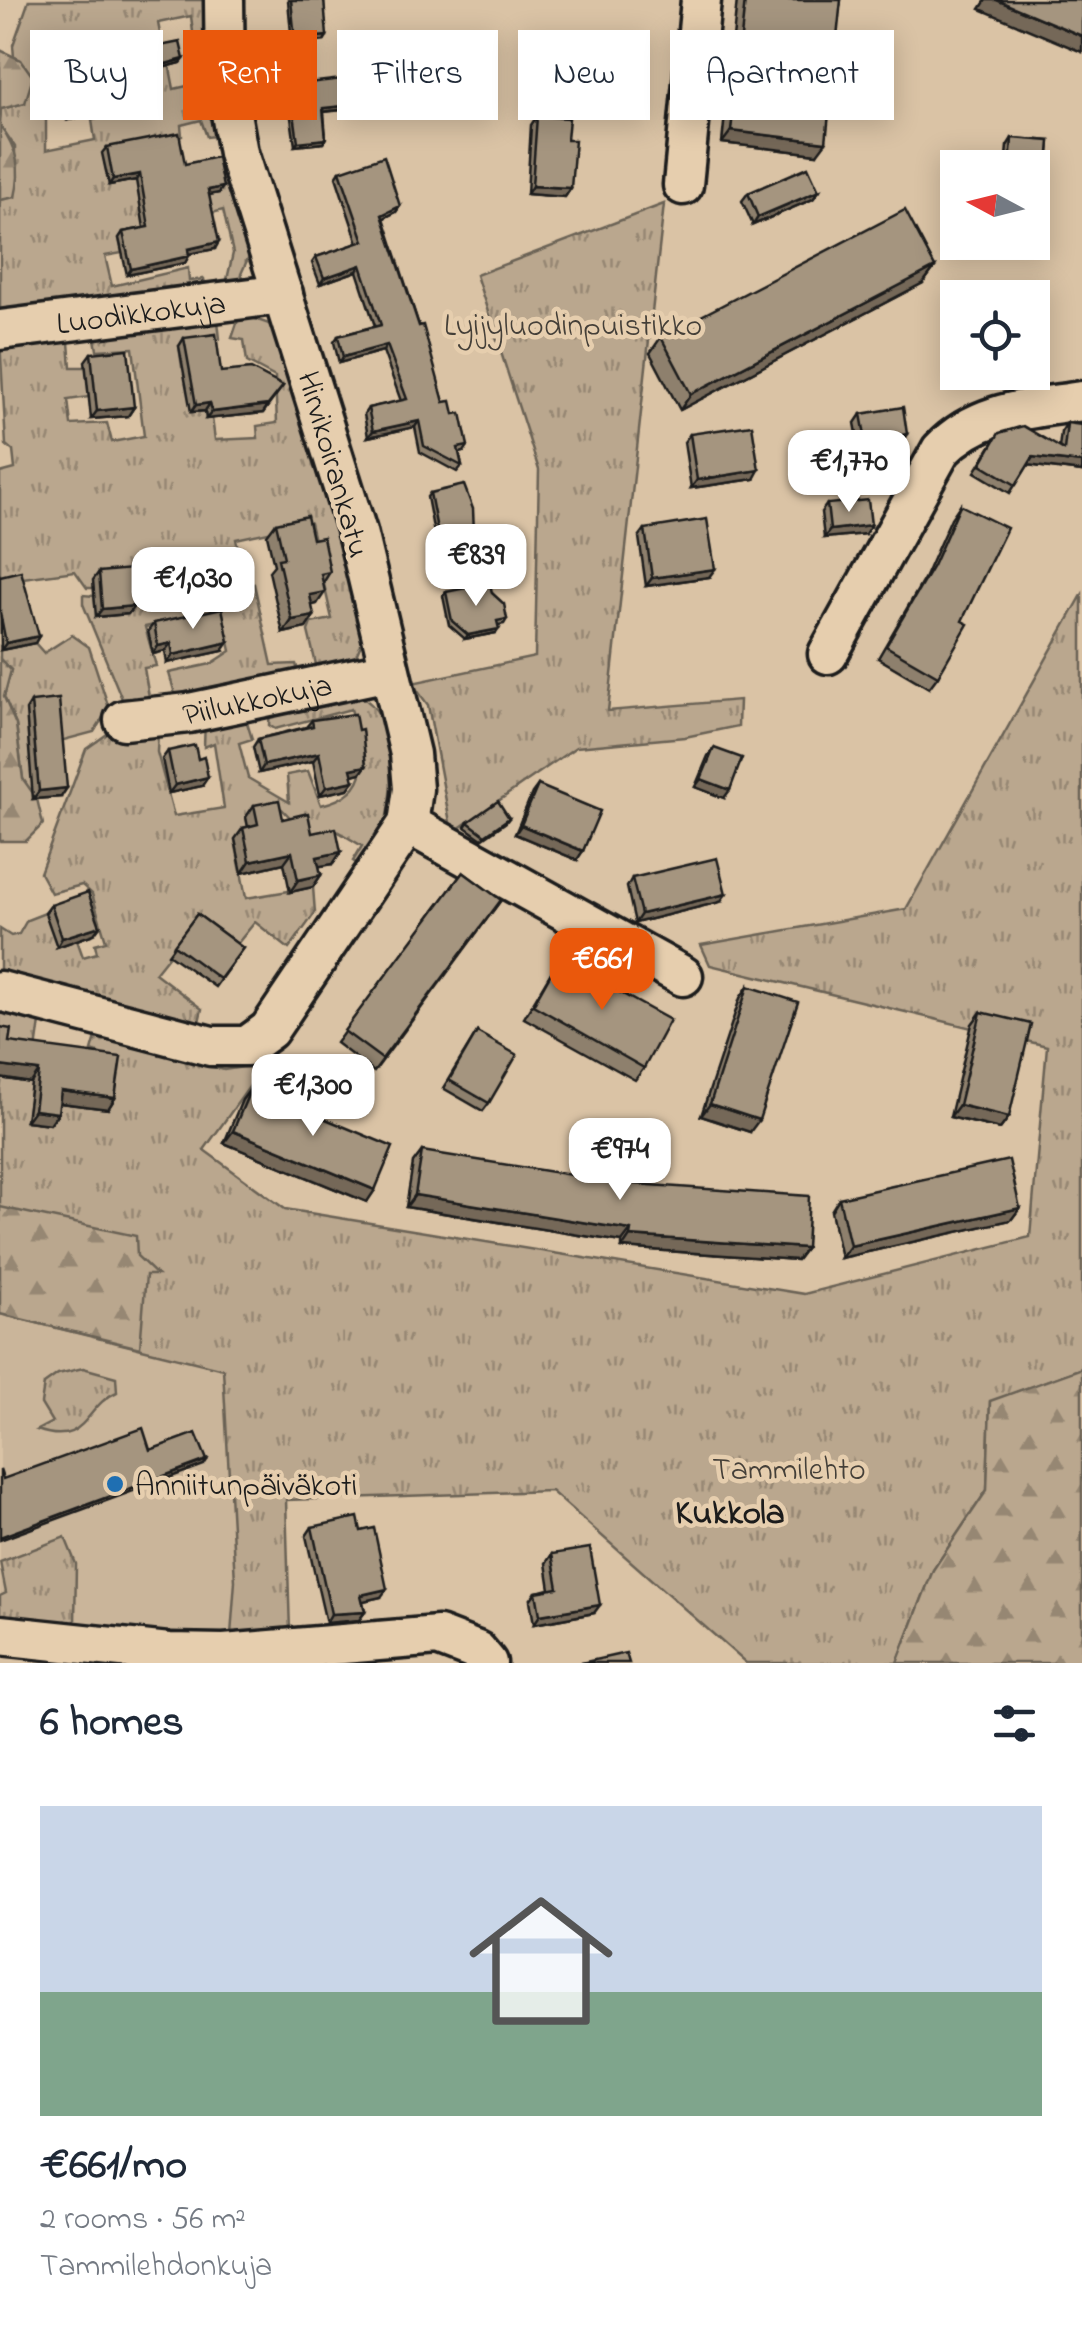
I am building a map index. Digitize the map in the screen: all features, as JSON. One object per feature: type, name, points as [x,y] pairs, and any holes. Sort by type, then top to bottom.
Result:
[{"type":"street","name":"Hirvikoirankatu","points":[[0,991],[211,1046],[247,1046],[270,1030],[408,824],[413,789],[410,754],[357,532],[228,112],[224,0]]},
{"type":"street","points":[[684,184],[701,0]]},
{"type":"street","name":"Luodikkokuja","points":[[0,330],[282,294]]},
{"type":"street","points":[[828,654],[941,450],[958,432],[1001,414],[1082,401]]},
{"type":"street","name":"Piilukkokuja","points":[[124,720],[189,713],[389,672]]},
{"type":"street","points":[[408,824],[683,976]]},
{"type":"street","points":[[0,1635],[168,1653],[224,1654],[438,1636],[477,1651],[487,1663]]},
{"type":"shaded area","name":"Anniitunpäiväkoti","points":[[0,1314],[223,1369],[235,1581],[231,1635],[179,1636],[0,1617]]},
{"type":"green space","points":[[29,0],[204,0],[205,30],[193,30],[191,16],[158,23],[159,30],[30,30],[30,120],[46,120],[46,150],[95,140],[92,120],[163,120],[163,65],[169,63],[174,89],[183,87],[183,120],[201,120],[181,125],[182,136],[175,139],[103,154],[109,185],[223,162],[249,256],[241,274],[246,281],[226,284],[233,253],[223,210],[119,239],[122,253],[105,256],[112,286],[188,268],[189,281],[204,279],[207,294],[0,320],[0,200],[15,197],[15,147],[0,125],[1,109],[25,103],[21,60],[14,57],[13,45]]},
{"type":"green space","points":[[0,50],[21,60],[30,73],[30,87],[25,103],[1,109],[0,117]]},
{"type":"green space","points":[[201,120],[213,120],[215,136],[207,137]]},
{"type":"green space","points":[[0,125],[14,151],[18,177],[15,197],[0,200]]},
{"type":"green space","name":"Lyijyluodinpuistikko","points":[[664,204],[608,711],[739,700],[738,726],[685,737],[576,747],[452,833],[428,705],[412,683],[535,657],[539,470],[476,275]]},
{"type":"green space","points":[[251,307],[249,317],[269,324],[284,356],[328,503],[363,640],[355,658],[357,667],[319,677],[308,631],[311,623],[332,619],[310,523],[236,539],[246,585],[254,584],[272,665],[296,664],[301,680],[177,701],[169,673],[211,664],[231,651],[222,610],[145,627],[156,666],[144,668],[149,697],[122,699],[83,604],[83,595],[94,596],[97,617],[94,580],[94,588],[87,588],[75,571],[0,581],[0,473],[15,469],[13,451],[6,445],[0,339],[68,330],[71,367],[86,367],[89,397],[68,400],[71,425],[107,423],[112,442],[144,436],[133,348],[97,350],[93,327],[217,312],[220,339],[179,346],[182,367],[214,364],[192,412],[205,411],[206,419],[212,418],[215,440],[258,438],[257,426],[277,423],[275,377],[247,362],[244,340],[232,338],[242,308]]},
{"type":"green space","name":"Tammilehto","points":[[1082,595],[1082,1368],[990,1402],[987,1490],[933,1570],[897,1663],[746,1663],[551,1491],[286,1500],[290,1633],[239,1643],[0,1622],[0,1596],[6,1593],[0,1562],[65,1537],[76,1564],[75,1624],[179,1636],[231,1635],[235,1581],[223,1369],[0,1314],[0,1089],[9,1036],[0,1034],[0,1013],[40,1022],[26,1121],[99,1066],[101,1054],[92,1051],[96,1037],[224,1070],[250,1066],[259,1073],[204,1150],[285,1209],[804,1294],[1030,1237],[1047,1046],[710,965],[701,945],[906,909]]},
{"type":"green space","points":[[72,635],[89,647],[109,708],[94,732],[56,742],[32,794],[23,779],[16,725],[4,697],[11,670],[0,660],[0,645],[2,650],[35,643],[44,653]]},
{"type":"green space","points":[[0,659],[11,670],[4,697],[16,725],[23,779],[37,799],[43,824],[26,841],[0,841]]},
{"type":"green space","points":[[363,690],[361,697],[373,706],[387,734],[391,786],[387,816],[396,818],[364,868],[353,861],[362,846],[337,831],[309,837],[282,809],[246,817],[250,836],[235,840],[246,898],[313,887],[315,913],[289,949],[255,922],[237,944],[198,919],[155,973],[202,1009],[198,1026],[0,977],[0,929],[11,936],[19,934],[27,920],[45,913],[77,940],[83,957],[97,953],[95,944],[106,941],[92,894],[82,885],[51,893],[40,873],[86,749],[110,732],[158,731],[157,752],[174,816],[224,808],[214,743],[204,747],[205,719],[244,713],[252,739],[239,743],[248,778],[289,802],[287,775],[308,771],[321,805],[339,799],[359,780],[362,754],[351,709],[275,729],[269,725],[270,709]]},
{"type":"green space","points":[[0,1207],[136,1236],[137,1256],[157,1275],[146,1275],[140,1348],[0,1314]]},
{"type":"green space","points":[[83,1368],[116,1377],[117,1392],[106,1398],[76,1430],[53,1434],[37,1430],[52,1422],[41,1404],[44,1384],[58,1374]]},
{"type":"green space","points":[[1082,1368],[1082,1663],[897,1663],[933,1570],[987,1490],[990,1401]]},
{"type":"building","points":[[291,0],[324,0],[327,36],[317,37],[317,30],[294,30]]},
{"type":"building","points":[[745,0],[841,0],[838,30],[742,30]]},
{"type":"building","points":[[997,0],[1082,0],[1082,36]]},
{"type":"building","points":[[180,42],[183,59],[163,65],[163,45]]},
{"type":"building","points":[[337,80],[337,107],[323,108],[326,139],[298,142],[295,120],[317,120],[317,82]]},
{"type":"building","points":[[537,120],[569,120],[567,140],[575,140],[571,188],[532,186]]},
{"type":"building","points":[[732,120],[828,120],[826,142],[731,131]]},
{"type":"building","points":[[179,133],[185,164],[217,157],[223,187],[208,190],[219,242],[188,249],[189,256],[131,269],[123,232],[149,227],[140,174],[113,179],[107,147]]},
{"type":"building","points":[[1012,138],[1050,141],[1049,150],[1011,150]]},
{"type":"building","points":[[384,156],[400,206],[382,215],[419,326],[423,325],[444,402],[451,401],[454,414],[461,413],[468,446],[458,448],[462,466],[424,446],[419,421],[373,431],[368,408],[407,399],[387,345],[343,357],[338,336],[381,325],[361,265],[324,278],[316,257],[364,241],[340,171]]},
{"type":"building","points":[[808,167],[819,191],[758,217],[748,193]]},
{"type":"building","points":[[905,210],[935,267],[691,394],[661,337]]},
{"type":"building","points":[[216,334],[221,372],[251,369],[283,386],[268,405],[212,412],[210,403],[196,405],[184,338]]},
{"type":"building","points":[[128,349],[134,407],[97,411],[91,353]]},
{"type":"building","points":[[903,407],[907,434],[866,441],[861,414]]},
{"type":"building","points":[[1067,423],[1082,425],[1082,463],[1033,457],[1016,485],[981,464],[999,433],[1023,426],[1064,450]]},
{"type":"building","points":[[752,425],[759,470],[697,480],[690,434]]},
{"type":"building","points":[[464,485],[473,509],[474,533],[439,540],[430,493]]},
{"type":"building","points":[[868,500],[871,525],[830,530],[827,504]]},
{"type":"building","points":[[960,505],[1007,528],[962,621],[968,624],[938,676],[886,646],[933,566]]},
{"type":"building","points":[[307,516],[312,539],[323,537],[330,572],[321,574],[325,592],[310,595],[314,616],[292,620],[278,559],[284,558],[276,523]]},
{"type":"building","points":[[707,519],[715,569],[652,578],[645,529]]},
{"type":"building","points":[[131,569],[134,606],[102,609],[99,572]]},
{"type":"building","points":[[21,571],[39,636],[6,643],[0,612],[0,576]]},
{"type":"building","points":[[490,583],[492,593],[504,604],[507,619],[497,621],[499,629],[468,635],[452,621],[446,592]]},
{"type":"building","points":[[222,608],[229,642],[173,655],[171,643],[158,646],[154,623]]},
{"type":"building","points":[[59,699],[67,788],[39,791],[31,702]]},
{"type":"building","points":[[355,714],[358,730],[362,729],[366,766],[351,769],[354,781],[326,787],[319,753],[264,765],[258,739],[313,726],[312,720]]},
{"type":"building","points":[[195,745],[198,759],[204,757],[208,777],[175,785],[168,751]]},
{"type":"building","points":[[714,748],[742,758],[730,790],[701,779]]},
{"type":"building","points":[[538,785],[600,811],[583,851],[521,825]]},
{"type":"building","points":[[279,800],[283,819],[308,813],[312,833],[336,828],[341,852],[317,857],[321,875],[298,880],[292,852],[250,861],[243,828],[258,824],[254,805]]},
{"type":"building","points":[[498,801],[509,818],[485,835],[468,822]]},
{"type":"building","points":[[717,858],[726,894],[641,914],[632,878]]},
{"type":"building","points":[[463,872],[501,900],[382,1059],[344,1031]]},
{"type":"building","points":[[88,892],[100,926],[62,938],[51,905]]},
{"type":"building","points":[[197,914],[243,948],[220,979],[174,945]]},
{"type":"building","points":[[559,959],[670,1020],[644,1068],[533,1005]]},
{"type":"building","points":[[748,986],[798,1002],[759,1120],[710,1104]]},
{"type":"building","points":[[981,1012],[1031,1024],[1009,1117],[959,1105]]},
{"type":"building","points":[[0,1027],[11,1029],[9,1042],[121,1057],[115,1098],[61,1091],[58,1113],[34,1110],[39,1071],[0,1066]]},
{"type":"building","points":[[477,1032],[517,1055],[489,1103],[449,1080]]},
{"type":"building","points":[[251,1088],[393,1147],[375,1190],[233,1131]]},
{"type":"building","points":[[422,1151],[621,1183],[809,1196],[806,1248],[630,1236],[631,1230],[415,1195]]},
{"type":"building","points":[[1009,1160],[1020,1208],[850,1246],[839,1198]]},
{"type":"building","points":[[143,1428],[150,1450],[196,1433],[207,1460],[0,1537],[0,1470],[3,1479]]},
{"type":"building","points":[[358,1517],[361,1531],[374,1528],[387,1589],[361,1595],[365,1612],[331,1614],[312,1527]]},
{"type":"building","points":[[590,1548],[600,1605],[540,1615],[536,1592],[558,1588],[552,1554]]},
{"type":"building","points":[[626,1653],[629,1663],[581,1663]]},
{"type":"place","name":"Anniitunpäiväkoti","points":[[115,1484]]},
{"type":"district","name":"Kukkola","points":[[730,1511]]}]
